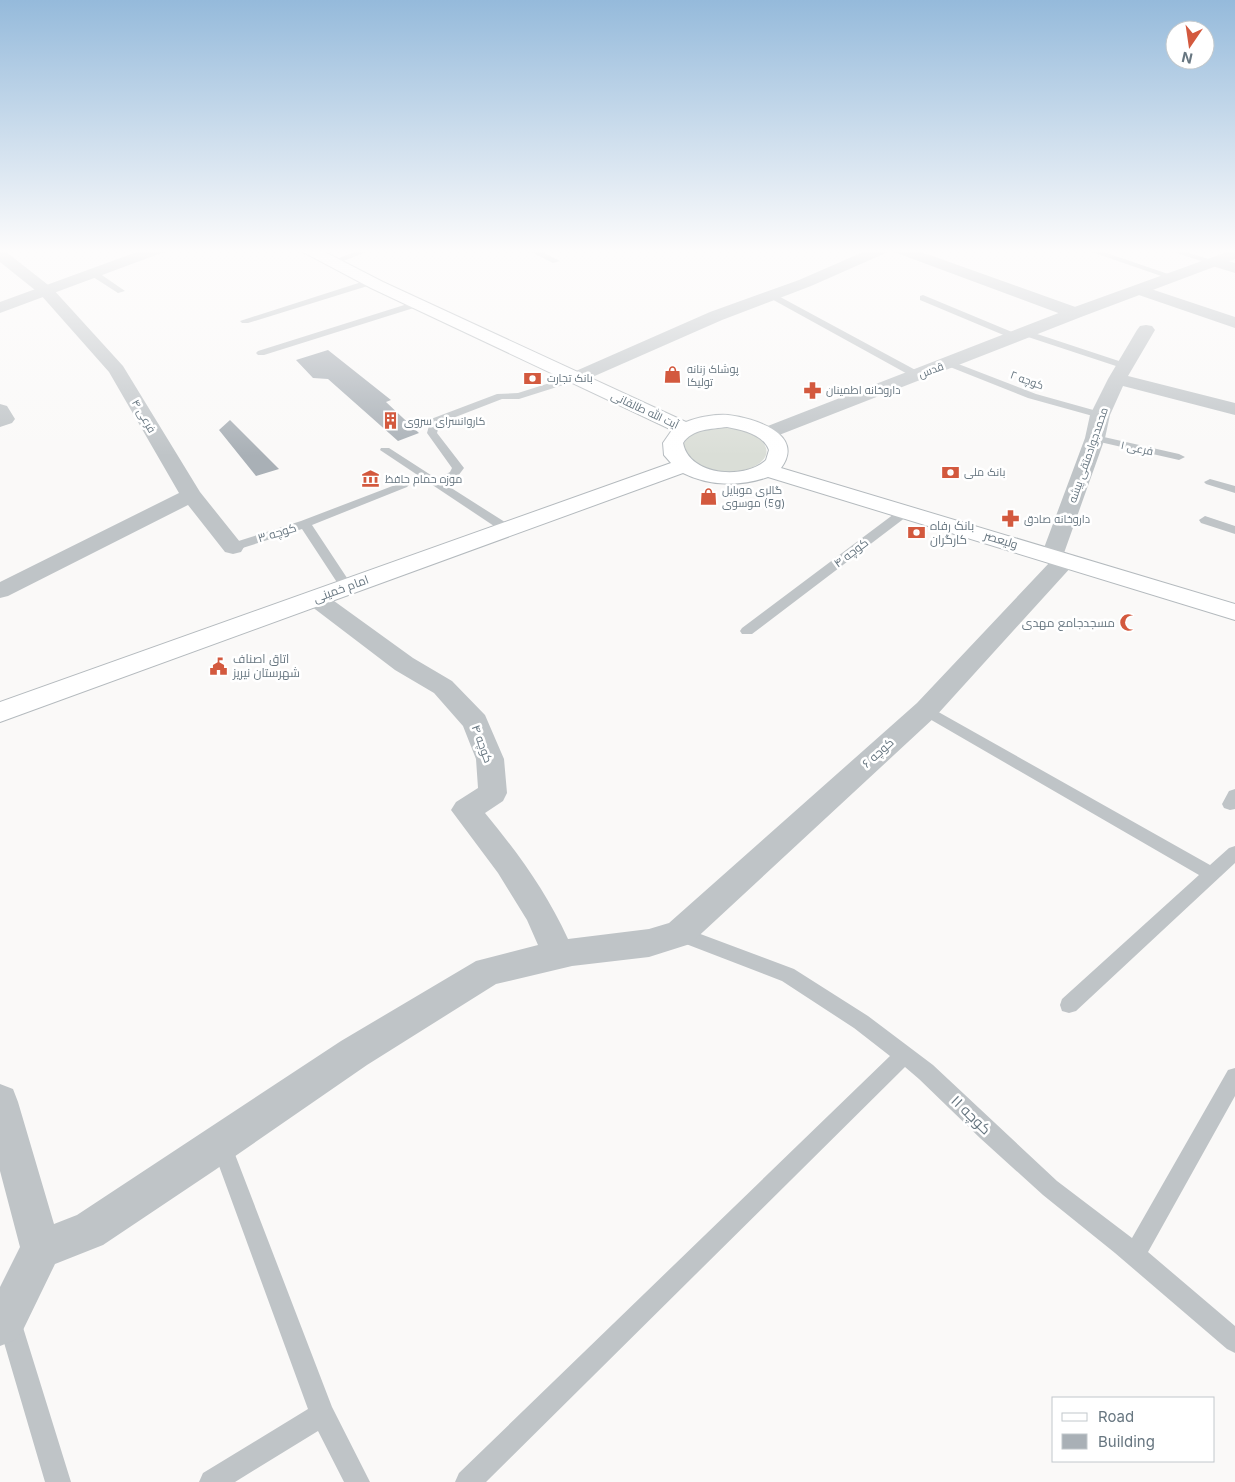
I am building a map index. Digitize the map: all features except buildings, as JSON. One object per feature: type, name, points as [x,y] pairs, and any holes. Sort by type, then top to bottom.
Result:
[{"type":"main road","name":"آیت الله طالقانی","points":[[447,318],[685,429]]},
{"type":"main road","points":[[727,421],[749,425],[767,433],[776,442],[780,452],[776,461],[767,470],[755,475],[724,478],[694,472],[682,466],[674,456],[671,446],[675,437],[685,429],[697,424],[727,421]]},
{"type":"main road","name":"امام خمینی","points":[[0,712],[682,466]]},
{"type":"main road","name":"ولیعصر","points":[[767,470],[1235,612]]},
{"type":"street","name":"فرعی ۴","points":[[70,318],[117,370],[191,495],[233,546]]},
{"type":"street","points":[[575,378],[711,318]]},
{"type":"street","name":"قدس","points":[[767,433],[1063,318]]},
{"type":"street","points":[[1221,318],[1235,323]]},
{"type":"street","name":"محمدجوادمتقی پیشه","points":[[1058,558],[1095,438],[1100,415],[1121,372],[1146,330]]},
{"type":"street","points":[[1121,372],[1234,408]]},
{"type":"street","points":[[0,591],[191,495]]},
{"type":"street","name":"۶ کوچه","points":[[679,934],[926,710],[1058,558]]},
{"type":"street","name":"کوچه ۴","points":[[315,598],[404,664],[443,686],[475,722],[490,758],[493,793],[466,810],[509,864],[540,913],[559,955]]},
{"type":"street","points":[[4,1320],[41,1249],[89,1231],[354,1053],[488,971],[559,955],[649,943],[679,934]]},
{"type":"street","points":[[0,1102],[41,1249]]},
{"type":"lane","points":[[245,321],[254,318]]},
{"type":"lane","points":[[261,353],[372,318]]},
{"type":"lane","points":[[813,318],[917,375]]},
{"type":"lane","points":[[976,318],[1121,372]]},
{"type":"lane","name":"کوچه ۲","points":[[948,363],[1032,396],[1100,415]]},
{"type":"lane","points":[[437,483],[454,474],[458,468],[432,433],[435,421],[501,396],[519,396],[575,378]]},
{"type":"lane","name":"فرعی ۱","points":[[1095,438],[1180,457]]},
{"type":"lane","points":[[385,450],[507,529]]},
{"type":"lane","points":[[1210,482],[1235,490]]},
{"type":"lane","points":[[305,524],[403,485]]},
{"type":"lane","name":"کوچه ۴","points":[[747,631],[906,511]]},
{"type":"lane","points":[[1205,520],[1235,530]]},
{"type":"lane","name":"کوچه ۳","points":[[233,546],[305,524],[347,587]]},
{"type":"lane","points":[[926,710],[1211,874]]},
{"type":"lane","points":[[1069,1005],[1235,853]]},
{"type":"lane","name":"کوچه ۱۱","points":[[679,934],[788,975],[861,1022],[926,1072],[987,1132],[1050,1188],[1134,1255],[1235,1341]]},
{"type":"lane","points":[[468,1482],[904,1055]]},
{"type":"lane","points":[[1134,1255],[1235,1077]]},
{"type":"lane","points":[[221,1144],[322,1414],[357,1482]]},
{"type":"lane","points":[[4,1320],[58,1482]]},
{"type":"lane","points":[[212,1482],[322,1414]]},
{"type":"shaded area","points":[[697,424],[750,432],[765,445],[766,456],[762,461],[749,469],[730,472],[718,471],[697,465],[688,458],[682,446]]},
{"type":"place","name":"پوشاک زنانه تولیکا","points":[[673,375]]},
{"type":"place","name":"بانک تجارت","points":[[533,378]]},
{"type":"place","name":"داروخانه اطمینان","points":[[812,390]]},
{"type":"place","name":"کاروانسرای سروی","points":[[390,421]]},
{"type":"place","name":"بانک ملی","points":[[950,472]]},
{"type":"place","name":"موزه حمام حافظ","points":[[371,479]]},
{"type":"place","name":"گالری موبایل موسوی (5g)","points":[[708,496]]},
{"type":"place","name":"داروخانه صادق","points":[[1010,519]]},
{"type":"place","name":"بانک رفاه کارگران","points":[[916,533]]},
{"type":"place","name":"مسجدجامع مهدی","points":[[1129,623]]},
{"type":"place","name":"اتاق اصناف شهرستان نیریز","points":[[219,666]]}]
